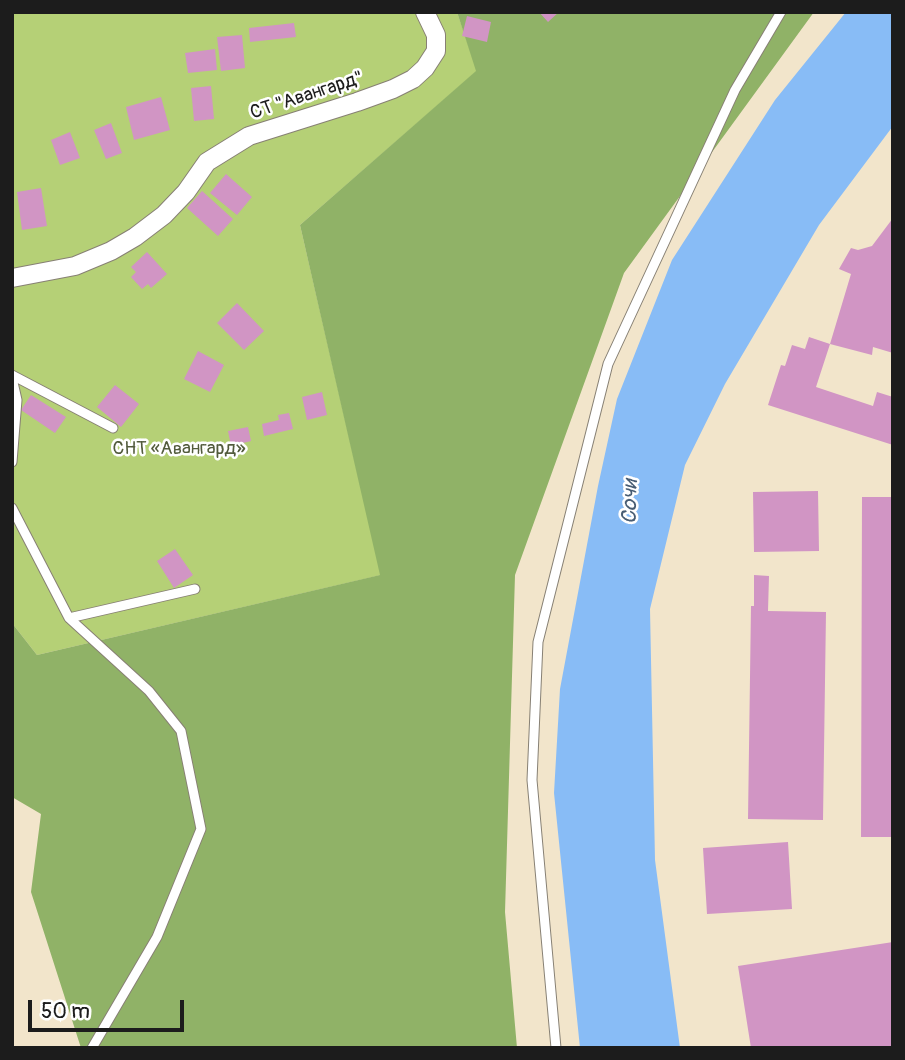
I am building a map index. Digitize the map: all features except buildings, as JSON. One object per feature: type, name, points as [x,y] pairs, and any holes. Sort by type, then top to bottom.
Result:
[{"type":"street","name":"СТ \"Авангард\"","points":[[12,278],[75,266],[111,251],[135,237],[164,215],[186,192],[207,162],[249,136],[357,102],[413,79],[425,68],[436,51],[436,35],[425,12]]},
{"type":"lane","points":[[556,1048],[532,780],[538,642],[608,364],[735,90],[781,12]]},
{"type":"lane","points":[[12,377],[113,428]]},
{"type":"lane","points":[[12,377],[17,400],[12,461]]},
{"type":"lane","points":[[12,509],[69,618],[149,691],[181,731],[201,829],[157,937],[92,1048]]},
{"type":"lane","points":[[69,618],[195,589]]},
{"type":"green space","name":"СНТ «Авангард»","points":[[12,12],[457,12],[477,71],[300,225],[381,575],[37,655],[12,623]]},
{"type":"green space","points":[[457,12],[814,12],[624,273],[515,575],[505,912],[517,1048],[81,1048],[31,892],[41,814],[12,797],[12,623],[37,655],[380,575],[300,225],[476,71]]},
{"type":"water","name":"Сочи","points":[[846,12],[893,12],[893,126],[819,225],[725,384],[685,465],[650,609],[655,860],[680,1048],[580,1048],[554,793],[560,689],[617,399],[672,260],[775,100]]}]
